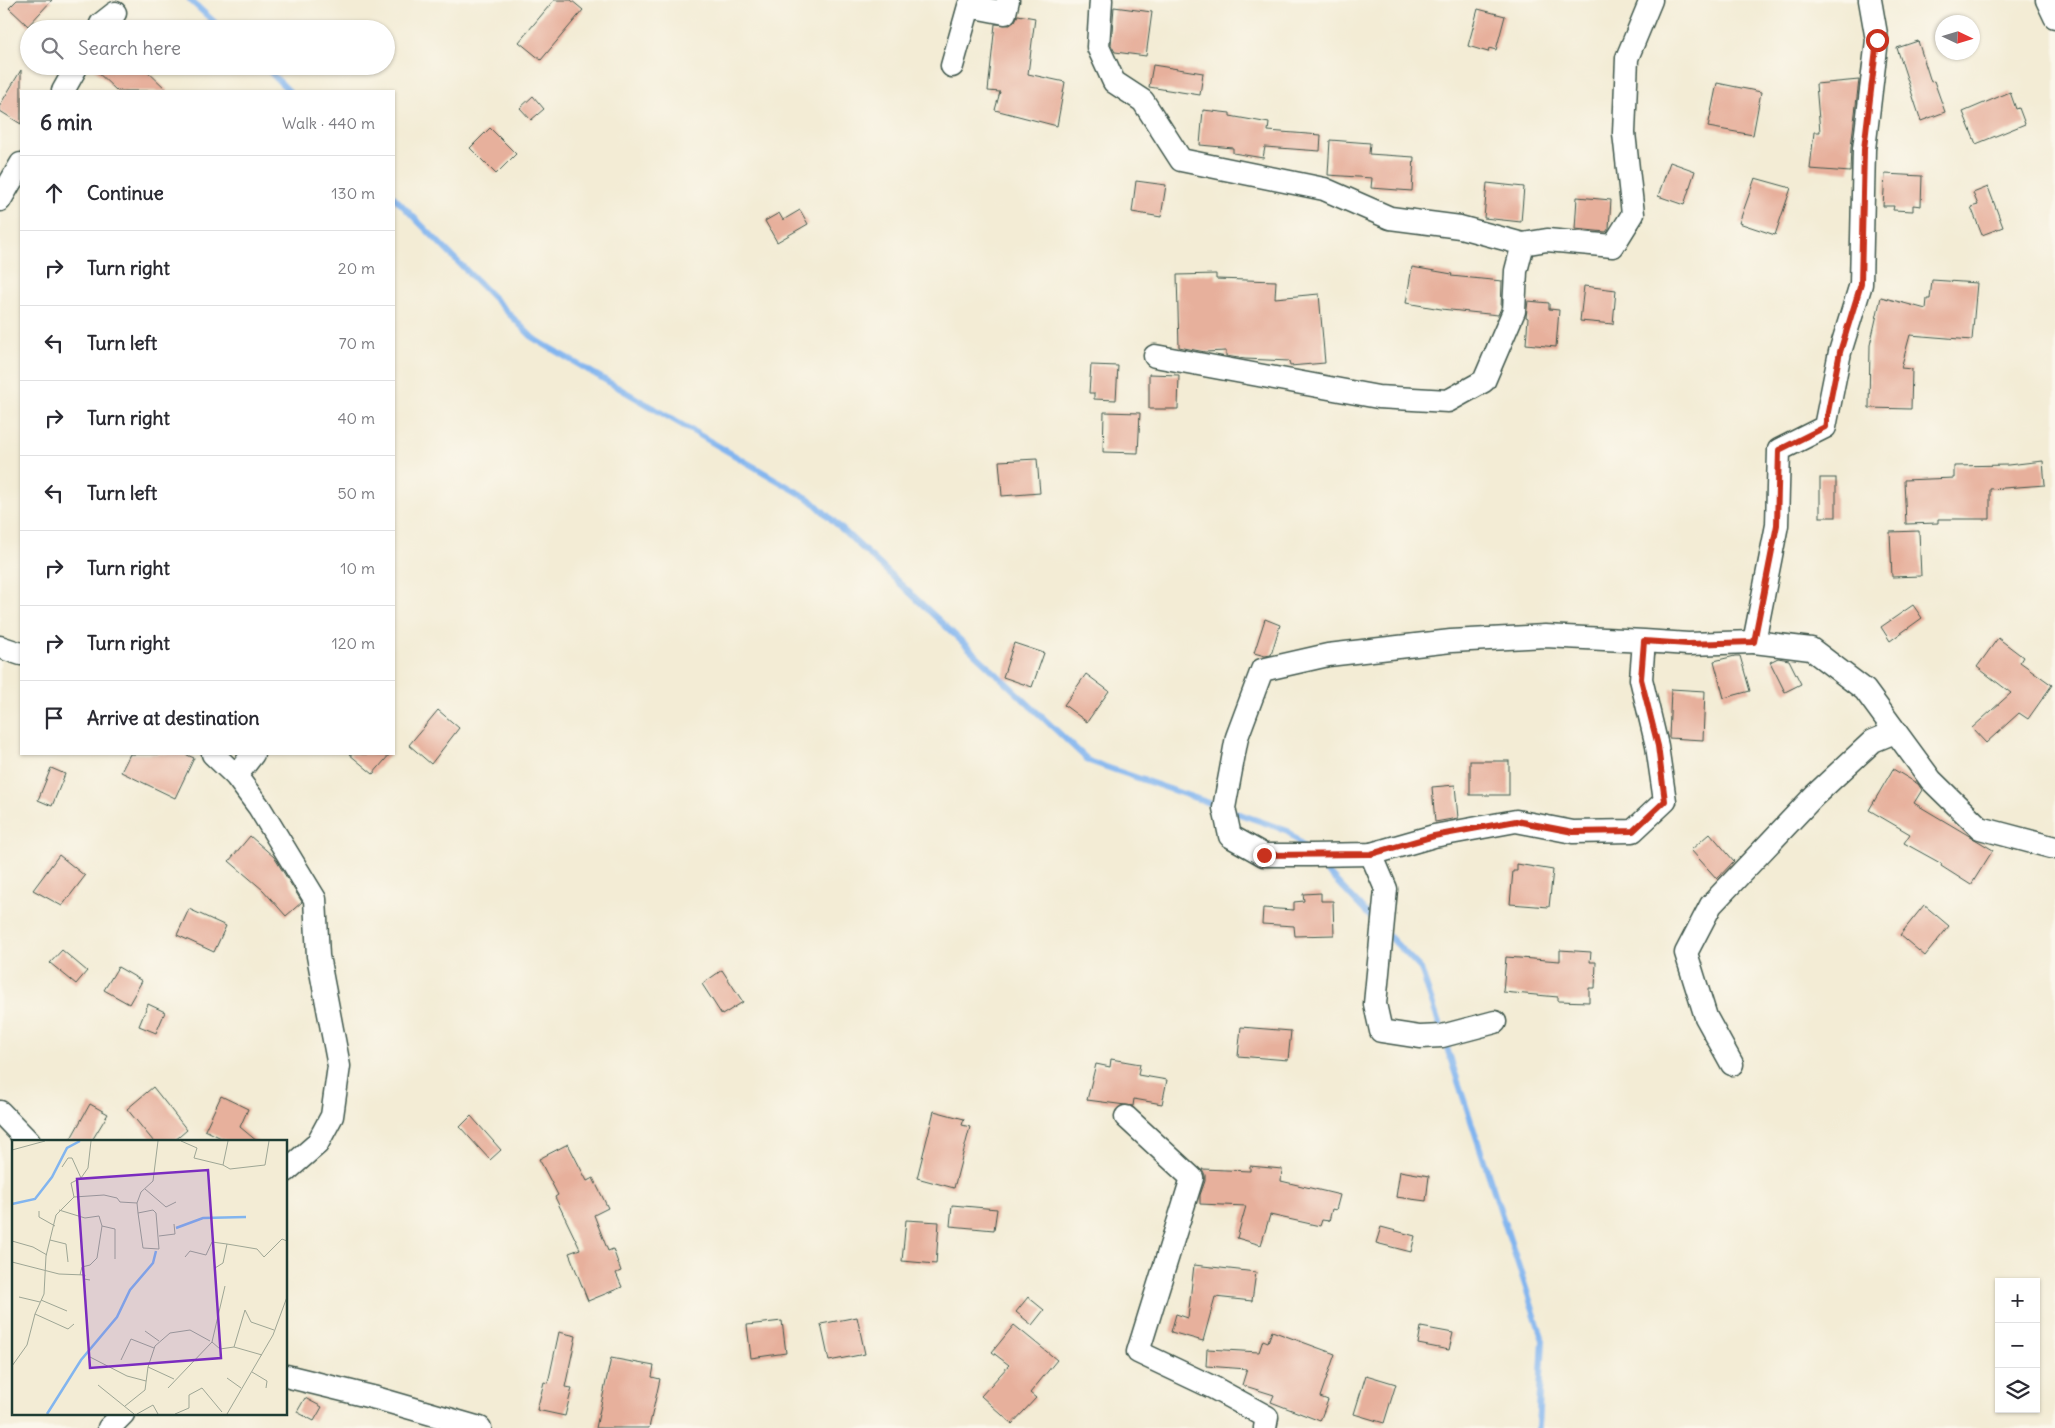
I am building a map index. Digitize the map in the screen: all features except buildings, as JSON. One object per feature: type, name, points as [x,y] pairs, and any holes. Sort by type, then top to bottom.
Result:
[{"type":"street","points":[[952,66],[969,6],[1005,13],[1008,0]]},
{"type":"street","points":[[1101,0],[1098,47],[1114,82],[1143,101],[1181,160],[1324,189],[1390,218],[1460,227],[1523,244],[1547,240],[1613,246],[1633,214],[1624,133],[1627,58],[1651,0]]},
{"type":"street","points":[[1754,642],[1777,525],[1779,450],[1825,427],[1840,352],[1861,284],[1864,149],[1877,40],[1870,0]]},
{"type":"street","points":[[2047,0],[2055,17]]},
{"type":"street","points":[[106,20],[115,13]]},
{"type":"street","points":[[64,90],[72,75]]},
{"type":"street","points":[[0,200],[20,166]]},
{"type":"street","points":[[1155,356],[1378,397],[1448,401],[1484,381],[1514,311],[1516,272],[1523,244]]},
{"type":"street","points":[[1644,641],[1641,679],[1658,746],[1665,801],[1633,831],[1573,832],[1516,821],[1434,836],[1371,854],[1264,855],[1230,836],[1224,808],[1237,737],[1262,670],[1328,655],[1451,641],[1545,636],[1644,641],[1688,644],[1754,642],[1810,649],[1865,690],[1931,780],[1980,828],[2055,848]]},
{"type":"street","points":[[0,647],[20,654]]},
{"type":"street","points":[[1732,1064],[1706,1017],[1686,953],[1711,905],[1815,795],[1873,741],[1894,732]]},
{"type":"street","points":[[214,755],[236,776],[259,807],[315,899],[318,956],[339,1066],[332,1116],[318,1144],[288,1168]]},
{"type":"street","points":[[236,776],[252,755]]},
{"type":"street","points":[[1371,854],[1386,889],[1375,1004],[1381,1031],[1420,1037],[1442,1036],[1494,1022]]},
{"type":"street","points":[[0,1112],[27,1140]]},
{"type":"street","points":[[1126,1117],[1192,1178],[1138,1352],[1214,1388],[1267,1416],[1265,1428]]},
{"type":"street","points":[[288,1376],[376,1398],[480,1428]]},
{"type":"street","points":[[109,1428],[121,1416]]},
{"type":"waterway","points":[[190,0],[212,20]]},
{"type":"waterway","points":[[273,75],[288,90]]},
{"type":"waterway","points":[[395,198],[533,338],[811,500],[1089,761],[1221,807]]},
{"type":"waterway","points":[[1231,811],[1288,831],[1306,850]]},
{"type":"waterway","points":[[1317,861],[1377,924]]},
{"type":"waterway","points":[[1388,935],[1421,969],[1543,1340],[1538,1428]]},
{"type":"route","points":[[1264,855],[1371,854],[1434,836],[1516,821],[1573,832],[1633,831],[1665,801],[1658,746],[1641,679],[1644,641],[1688,644],[1754,642],[1777,525],[1779,450],[1825,427],[1840,352],[1861,284],[1864,149],[1877,40]]}]
